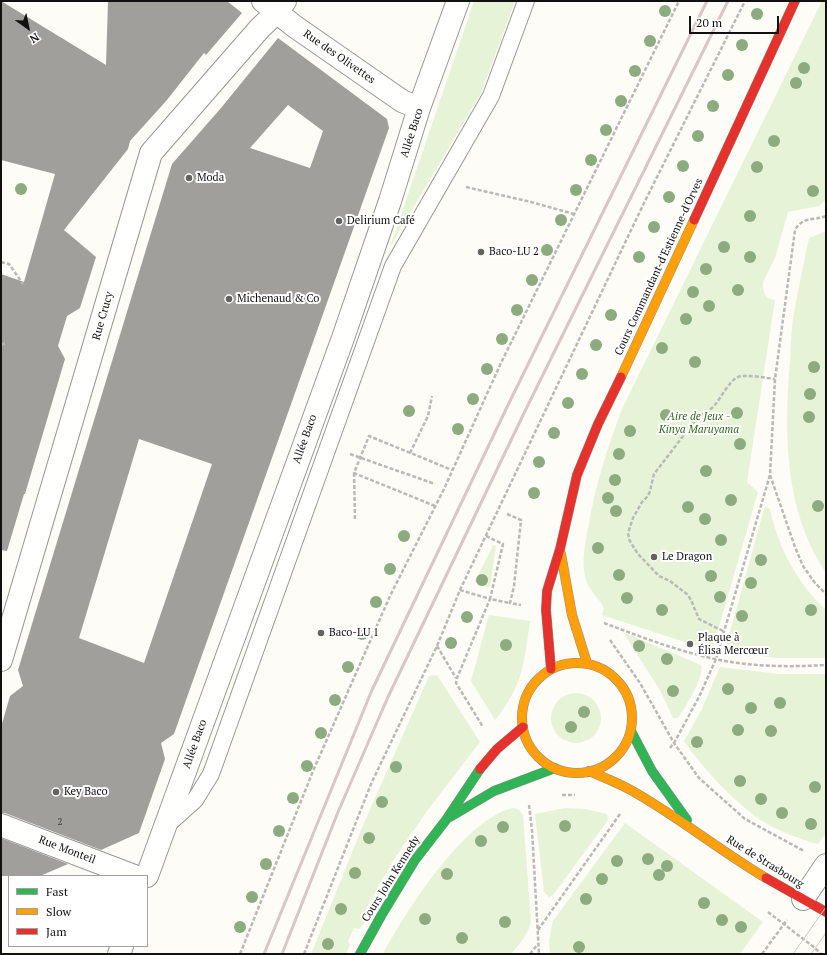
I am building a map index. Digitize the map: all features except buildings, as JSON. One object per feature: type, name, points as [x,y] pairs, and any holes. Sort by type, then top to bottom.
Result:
[{"type":"main road","name":"Cours Commandant-d'Estienne-d'Orves","points":[[551,669],[546,610],[548,591],[578,475],[598,424],[795,1]]},
{"type":"main road","name":"Cours Commandant-d'Estienne-d'Orves","points":[[560,549],[572,615],[587,663]]},
{"type":"main road","points":[[574,662],[587,663],[604,669],[618,680],[628,696],[632,713],[631,731],[625,745],[616,757],[604,766],[578,773],[555,768],[543,761],[534,752],[526,740],[522,713],[525,700],[531,688],[540,677],[551,669],[562,665],[574,662]]},
{"type":"main road","name":"Cours John Kennedy","points":[[360,954],[381,916],[416,860],[446,820],[475,775],[496,749],[523,727]]},
{"type":"main road","name":"Rue de Strasbourg","points":[[631,731],[652,771],[693,829]]},
{"type":"main road","name":"Cours John Kennedy","points":[[446,820],[494,791],[518,780],[555,768]]},
{"type":"main road","name":"Rue de Strasbourg","points":[[589,771],[635,792],[693,829],[739,862],[826,912]]},
{"type":"street","name":"Allée Baco","points":[[146,875],[343,338],[390,201],[419,108],[458,1]]},
{"type":"street","name":"Rue des Olivettes","points":[[275,5],[294,26],[402,101],[419,108]]},
{"type":"street","name":"Rue Crucy","points":[[1,660],[151,153],[260,28],[275,5]]},
{"type":"street","name":"Rue Monteil","points":[[1,825],[131,875]]},
{"type":"street","points":[[803,899],[826,865]]},
{"type":"lane","points":[[164,827],[195,800],[211,774],[393,266],[491,96],[526,1]]},
{"type":"path","points":[[240,954],[313,771],[390,596],[435,506],[500,366],[679,1]]},
{"type":"path","points":[[304,954],[371,784],[437,646],[460,590],[643,205],[745,1]]},
{"type":"path","points":[[460,185],[574,214]]},
{"type":"path","points":[[716,659],[770,474],[775,379],[795,230],[798,224],[804,221],[819,219],[826,216]]},
{"type":"path","points":[[1,262],[9,264],[23,284]]},
{"type":"path","points":[[1,345],[6,343]]},
{"type":"path","points":[[723,631],[699,618],[688,595],[670,581],[659,576],[638,554],[629,538],[629,527],[642,502],[648,496],[654,474],[697,418],[705,414],[714,406],[732,382],[738,377],[746,376],[775,379]]},
{"type":"path","points":[[410,453],[428,416],[432,396]]},
{"type":"path","points":[[356,520],[354,473],[369,436],[452,470]]},
{"type":"path","points":[[360,458],[435,484]]},
{"type":"path","points":[[354,473],[435,506]]},
{"type":"path","points":[[770,474],[795,547],[804,566],[815,583],[826,594]]},
{"type":"path","points":[[507,514],[521,520],[514,586],[510,603]]},
{"type":"path","points":[[486,536],[503,544],[490,599],[456,683],[496,749]]},
{"type":"path","points":[[460,590],[490,599],[546,610]]},
{"type":"path","points":[[572,615],[595,620],[690,653],[716,659],[773,666],[826,665]]},
{"type":"path","points":[[609,639],[640,683],[674,743],[699,778],[745,819],[806,852]]},
{"type":"path","points":[[437,646],[457,678]]},
{"type":"path","points":[[558,796],[581,794]]},
{"type":"path","points":[[529,804],[532,830],[539,954]]},
{"type":"path","points":[[762,954],[803,899]]},
{"type":"path","points":[[530,954],[538,943]]},
{"type":"green space","points":[[474,1],[515,1],[481,93],[390,247]]},
{"type":"green space","name":"Aire de Jeux - Kinya Maruyama","points":[[822,1],[826,1],[826,200],[819,206],[788,212],[775,258],[763,282],[765,295],[768,298],[775,300],[747,482],[758,492],[712,651],[602,615],[604,608],[589,587],[586,580],[584,554],[586,541],[591,513],[606,453],[622,409]]},
{"type":"green space","points":[[826,231],[826,573],[812,549],[802,524],[795,498],[790,471],[787,416],[792,325],[797,294],[809,238]]},
{"type":"green space","points":[[766,507],[770,509],[778,537],[790,564],[806,588],[826,610],[826,658],[777,658],[729,652],[726,649],[764,509]]},
{"type":"green space","points":[[493,545],[496,546],[490,587],[480,586],[475,582]]},
{"type":"green space","points":[[489,615],[530,621],[521,674],[511,696],[495,720],[471,681]]},
{"type":"green space","points":[[623,632],[701,665],[700,677],[697,684],[678,718],[673,718],[661,692]]},
{"type":"green space","points":[[720,667],[779,674],[826,674],[826,833],[818,844],[776,829],[748,810],[723,788],[701,764],[684,741],[701,711]]},
{"type":"green space","points":[[437,675],[480,742],[427,811],[391,864],[362,916],[365,919],[363,925],[359,929],[354,928],[348,941],[350,945],[346,954],[311,954],[364,823],[429,676]]},
{"type":"green space","points":[[571,693],[581,693],[594,700],[601,713],[601,723],[594,736],[581,743],[571,743],[562,739],[555,732],[551,723],[551,713],[555,704],[562,697]]},
{"type":"green space","points":[[515,808],[523,815],[531,921],[526,935],[511,954],[383,954],[421,892],[456,849],[474,830],[493,816]]},
{"type":"green space","points":[[565,808],[585,809],[607,814],[608,820],[553,895],[549,897],[544,892],[535,814]]},
{"type":"green space","points":[[625,823],[763,922],[740,954],[550,954],[549,940],[553,921]]},
{"type":"tram line","points":[[793,954],[826,907]]},
{"type":"tram line","points":[[811,954],[826,933]]},
{"type":"railway","points":[[264,954],[372,690],[508,405],[707,1]]},
{"type":"railway","points":[[282,954],[338,812],[388,697],[525,411],[728,1]]},
{"type":"traffic: fast","points":[[631,731],[652,771],[687,820]]},
{"type":"traffic: fast","points":[[450,817],[494,791],[555,768]]},
{"type":"traffic: fast","points":[[360,954],[415,860],[446,820],[480,769]]},
{"type":"traffic: slow","points":[[621,377],[694,220]]},
{"type":"traffic: slow","points":[[561,554],[572,615],[587,663]]},
{"type":"traffic: slow","points":[[577,663],[598,667],[616,679],[628,697],[632,718],[628,739],[616,757],[598,769],[577,773],[556,769],[538,757],[526,739],[522,718],[526,697],[538,679],[556,667],[577,663]]},
{"type":"traffic: slow","points":[[589,771],[625,787],[653,803],[766,878]]},
{"type":"traffic: jam","points":[[694,220],[795,1]]},
{"type":"traffic: jam","points":[[551,669],[546,610],[547,591],[560,549],[577,475],[598,424],[621,377]]},
{"type":"traffic: jam","points":[[480,769],[497,749],[523,727]]},
{"type":"traffic: jam","points":[[766,878],[826,912]]},
{"type":"place","name":"Moda","points":[[189,178]]},
{"type":"place","name":"Delirium Café","points":[[339,221]]},
{"type":"place","name":"Baco-LU 2","points":[[481,252]]},
{"type":"place","name":"Michenaud & Co","points":[[229,299]]},
{"type":"place","name":"Le Dragon","points":[[654,557]]},
{"type":"place","name":"Baco-LU 1","points":[[321,633]]},
{"type":"place","name":"Plaque à Élisa Mercœur","points":[[690,644]]},
{"type":"place","name":"Key Baco","points":[[56,792]]}]
